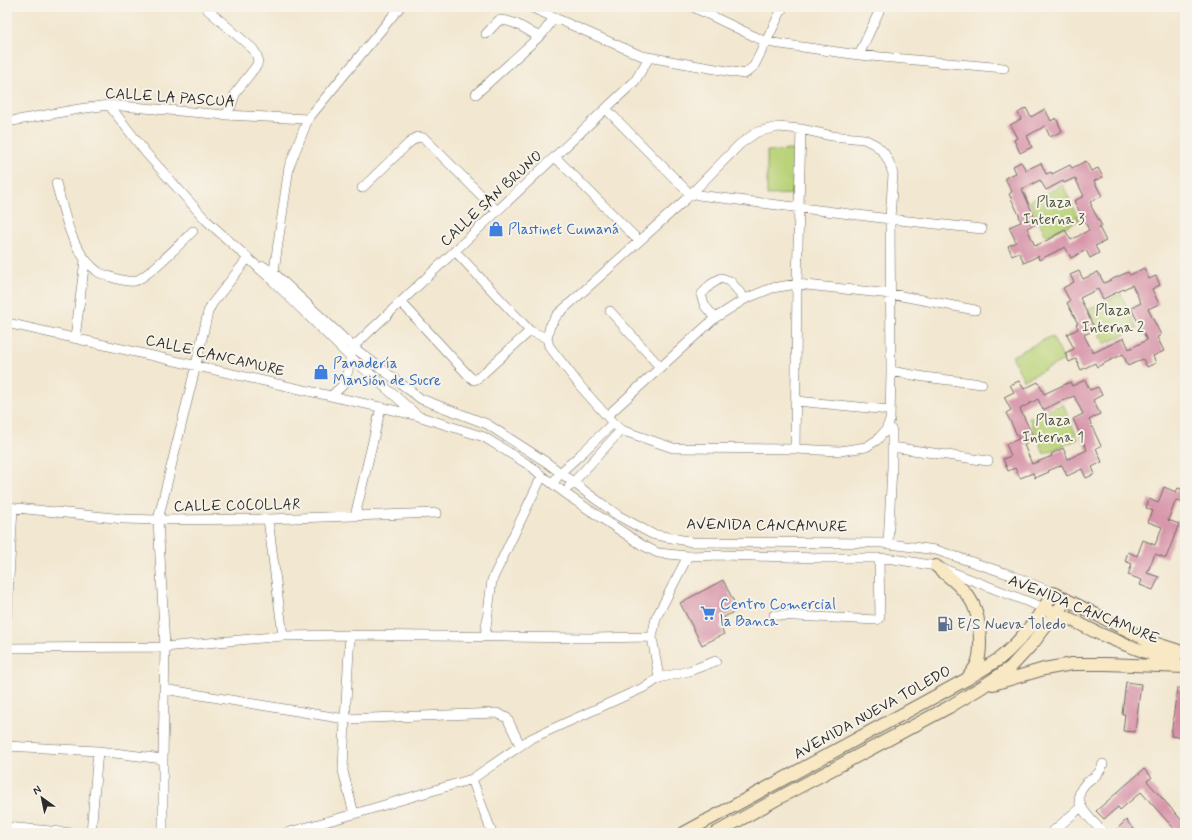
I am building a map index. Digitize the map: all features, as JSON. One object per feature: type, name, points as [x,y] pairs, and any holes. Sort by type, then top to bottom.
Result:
[{"type":"main road","points":[[936,566],[962,589],[973,604],[977,616],[980,631],[980,646],[976,665],[967,678]]},
{"type":"main road","name":"AVENIDA CANCAMURE","points":[[1053,593],[1151,642],[1185,653]]},
{"type":"main road","name":"AVENIDA NUEVA TOLEDO","points":[[684,833],[967,678],[998,659],[1023,635],[1044,608],[1053,593]]},
{"type":"main road","name":"AVENIDA NUEVA TOLEDO","points":[[716,833],[949,707],[982,687],[1010,668],[1033,643],[1066,600]]},
{"type":"main road","name":"AVENIDA CANCAMURE","points":[[1044,608],[1057,612],[1099,633],[1141,651],[1185,666]]},
{"type":"main road","points":[[982,687],[1044,669],[1072,664],[1185,666]]},
{"type":"street","points":[[207,7],[208,10],[258,55],[257,65],[236,92],[226,115]]},
{"type":"street","points":[[273,276],[289,167],[308,119],[400,7]]},
{"type":"street","points":[[530,7],[649,58],[744,74],[754,66],[783,7]]},
{"type":"street","points":[[693,7],[766,42],[859,55],[1004,68]]},
{"type":"street","points":[[859,55],[881,7]]},
{"type":"street","points":[[476,94],[549,26],[554,18]]},
{"type":"street","points":[[486,34],[500,20],[507,20],[538,36]]},
{"type":"street","name":"CALLE SAN BRUNO","points":[[353,347],[635,81],[649,58]]},
{"type":"street","name":"CALLE LA PASCUA","points":[[7,122],[109,105],[226,115],[308,119]]},
{"type":"street","name":"AVENIDA CANCAMURE","points":[[109,105],[146,153],[206,220],[248,258],[273,276],[353,347],[421,399],[487,424],[561,472],[619,516],[652,534],[692,542],[888,544],[936,550],[1011,575],[1053,593]]},
{"type":"street","points":[[606,109],[690,194],[982,229]]},
{"type":"street","points":[[778,127],[800,129],[832,136],[864,139],[876,145],[884,153],[893,174],[890,219],[890,420],[886,430],[877,440],[866,447],[840,451],[673,448],[621,430],[581,387],[549,346],[547,338],[550,326],[558,315],[690,194],[740,144],[757,132],[778,127]]},
{"type":"street","points":[[795,449],[800,129]]},
{"type":"street","points":[[362,188],[409,143],[417,137],[424,138],[497,211]]},
{"type":"street","points":[[555,157],[639,241]]},
{"type":"street","points":[[56,183],[73,240],[85,260],[98,272],[117,280],[135,281],[146,274],[193,232]]},
{"type":"street","points":[[455,251],[530,331],[547,338]]},
{"type":"street","points":[[163,833],[165,647],[158,520],[208,312],[212,304],[248,258]]},
{"type":"street","points":[[74,338],[85,260]]},
{"type":"street","name":"AVENIDA CANCAMURE","points":[[273,276],[351,357],[418,416],[484,437],[532,467],[542,476],[642,545],[658,553],[688,556],[724,555],[894,559],[936,566],[1044,608]]},
{"type":"street","points":[[716,318],[705,306],[701,295],[710,285],[721,278],[730,281],[746,299]]},
{"type":"street","points":[[553,483],[561,472],[580,455],[610,419],[661,368],[716,318],[746,299],[772,288],[797,284],[891,294],[975,310]]},
{"type":"street","points":[[401,302],[474,380],[530,331]]},
{"type":"street","points":[[610,311],[661,368]]},
{"type":"street","name":"CALLE CANCAMURE","points":[[7,323],[418,416]]},
{"type":"street","points":[[330,396],[342,386],[346,379],[353,347]]},
{"type":"street","points":[[891,370],[982,384]]},
{"type":"street","points":[[796,401],[890,410]]},
{"type":"street","points":[[355,516],[381,407]]},
{"type":"street","points":[[888,426],[892,431],[892,468],[888,544]]},
{"type":"street","points":[[565,492],[621,430]]},
{"type":"street","points":[[892,447],[988,461]]},
{"type":"street","points":[[580,455],[590,464]]},
{"type":"street","points":[[485,636],[492,580],[542,476]]},
{"type":"street","points":[[7,614],[10,507]]},
{"type":"street","name":"CALLE COCOLLAR","points":[[10,507],[124,519],[158,520],[268,519],[437,513]]},
{"type":"street","points":[[268,519],[283,636]]},
{"type":"street","points":[[658,678],[652,637],[656,618],[688,556]]},
{"type":"street","points":[[774,615],[877,620],[880,617],[879,558]]},
{"type":"street","points":[[350,635],[343,771],[354,814]]},
{"type":"street","points":[[7,648],[165,647],[283,636],[652,637]]},
{"type":"street","points":[[286,833],[472,779],[530,739],[647,686],[658,678],[689,671],[716,661]]},
{"type":"street","points":[[164,689],[345,719],[497,713],[507,718],[520,745]]},
{"type":"street","points":[[7,746],[98,751],[163,759]]},
{"type":"street","points":[[91,833],[98,751]]},
{"type":"street","points":[[1103,764],[1099,773],[1085,783],[1078,798],[1081,807],[1104,833]]},
{"type":"street","points":[[472,779],[492,833]]},
{"type":"street","points":[[1051,833],[1081,807]]},
{"type":"street","points":[[7,827],[72,833]]},
{"type":"green space","points":[[793,150],[794,194],[767,195],[767,151]]},
{"type":"green space","name":"Plaza Interna 3","points":[[1063,185],[1079,220],[1046,236],[1029,201]]},
{"type":"green space","name":"Plaza Interna 2","points":[[1121,294],[1137,329],[1104,344],[1088,309]]},
{"type":"green space","points":[[1052,336],[1064,360],[1024,380],[1012,356]]},
{"type":"green space","name":"Plaza Interna 1","points":[[1063,404],[1078,439],[1044,454],[1029,418]]},
{"type":"building","points":[[1026,108],[1031,117],[1045,109],[1051,121],[1056,118],[1062,131],[1050,137],[1045,126],[1027,136],[1032,147],[1020,153],[1014,140],[1017,138],[1010,125],[1021,119],[1018,113]]},
{"type":"building","points":[[1086,161],[1091,171],[1098,168],[1103,177],[1094,181],[1102,196],[1090,202],[1102,226],[1099,227],[1106,241],[1095,246],[1099,253],[1090,258],[1086,250],[1071,258],[1065,247],[1039,260],[1038,256],[1024,263],[1019,252],[1012,255],[1008,246],[1016,242],[1009,227],[1021,222],[1009,194],[1012,192],[1005,178],[1016,173],[1013,166],[1021,162],[1026,170],[1041,163],[1046,174],[1051,172],[1052,174],[1070,165],[1072,168]],"holes":[[[1075,178],[1084,196],[1074,201],[1089,230],[1071,240],[1065,230],[1035,246],[1027,228],[1037,223],[1022,189],[1040,180],[1046,190],[1063,181],[1064,183]]]},
{"type":"building","points":[[1144,268],[1149,279],[1156,276],[1160,285],[1152,289],[1159,304],[1148,309],[1161,335],[1157,337],[1164,351],[1153,356],[1156,363],[1147,367],[1143,359],[1128,366],[1123,354],[1097,367],[1095,363],[1081,370],[1076,359],[1069,362],[1065,353],[1074,349],[1067,334],[1078,329],[1076,324],[1078,324],[1067,303],[1070,301],[1063,288],[1074,282],[1070,275],[1079,271],[1083,279],[1098,272],[1104,283],[1128,272],[1130,275]],"holes":[[[1132,285],[1141,303],[1131,308],[1147,340],[1129,349],[1124,338],[1093,353],[1084,335],[1095,330],[1080,298],[1098,289],[1103,299]]]},
{"type":"building","points":[[1085,380],[1090,390],[1098,387],[1102,395],[1093,400],[1100,414],[1089,420],[1101,446],[1096,448],[1102,462],[1092,467],[1095,474],[1086,478],[1082,469],[1067,476],[1062,465],[1035,478],[1033,473],[1020,478],[1015,468],[1008,471],[1003,459],[1011,456],[1006,444],[1019,439],[1006,413],[1011,410],[1004,397],[1014,392],[1010,385],[1019,381],[1024,389],[1038,382],[1044,394],[1070,382],[1072,386]],"holes":[[[1074,396],[1083,414],[1073,419],[1087,450],[1068,459],[1063,448],[1051,454],[1052,456],[1032,464],[1024,445],[1035,440],[1020,409],[1038,399],[1043,410]]]},
{"type":"building","points":[[1164,487],[1176,492],[1178,488],[1185,490],[1185,504],[1176,500],[1168,520],[1179,524],[1166,558],[1155,554],[1147,573],[1159,577],[1153,590],[1140,585],[1142,580],[1128,575],[1132,564],[1125,561],[1128,552],[1137,556],[1143,540],[1155,545],[1162,527],[1148,522],[1153,511],[1146,508],[1149,499],[1158,503]]},
{"type":"building","name":"Centro Comercial la Banca","points":[[723,580],[738,610],[724,617],[727,622],[720,626],[724,634],[702,645],[680,603]]},
{"type":"building","points":[[1126,682],[1141,684],[1135,732],[1123,731],[1125,714],[1122,714]]},
{"type":"building","points":[[1177,688],[1185,689],[1185,727],[1183,738],[1171,736]]},
{"type":"building","points":[[1144,769],[1152,777],[1147,781],[1185,824],[1185,833],[1178,833],[1141,792],[1120,810],[1118,807],[1104,819],[1096,811]]},
{"type":"building","points":[[1126,820],[1137,833],[1122,833],[1118,828]]},
{"type":"place","name":"Plastinet Cumaná","points":[[496,229]]},
{"type":"place","name":"Panadería Mansión de Sucre","points":[[321,372]]},
{"type":"place","name":"Centro Comercial la Banca","points":[[708,613]]},
{"type":"place","name":"E/S Nueva Toledo","points":[[945,624]]}]
